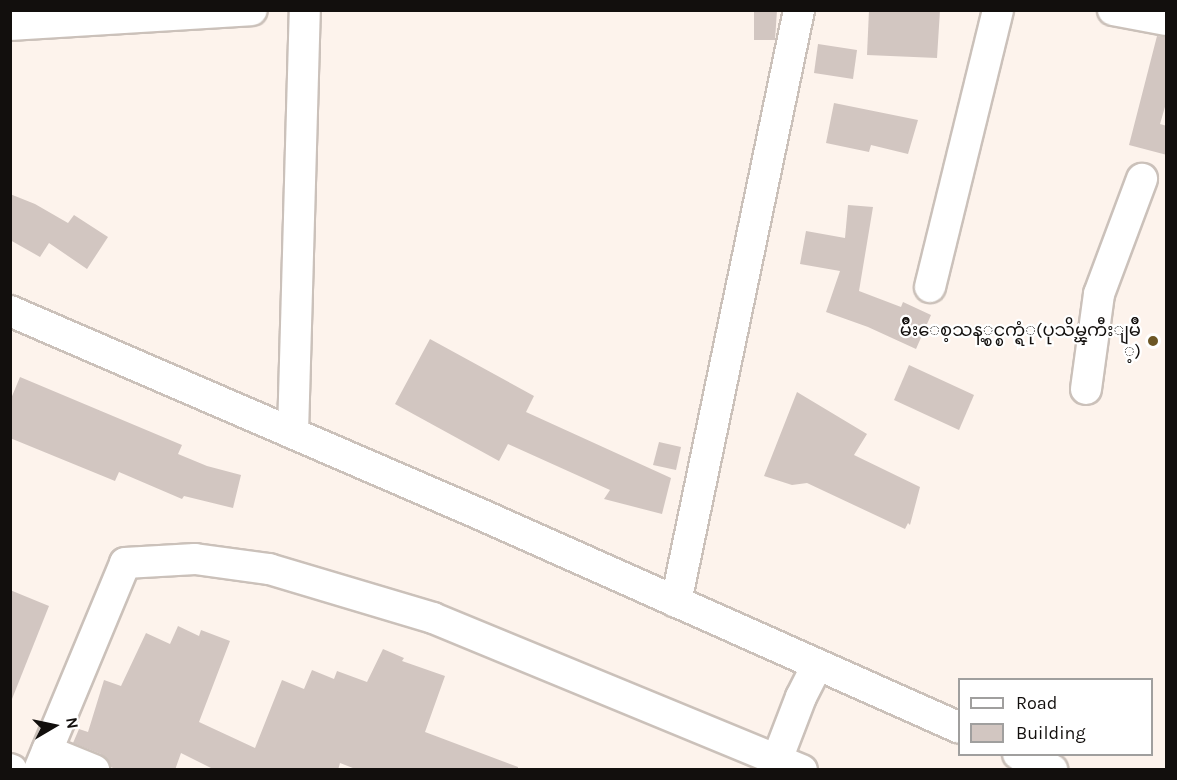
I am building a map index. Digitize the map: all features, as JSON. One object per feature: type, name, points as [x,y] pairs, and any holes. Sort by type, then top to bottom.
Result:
[{"type":"street","points":[[10,25],[252,10]]},
{"type":"street","points":[[293,433],[305,10]]},
{"type":"street","points":[[676,602],[799,10]]},
{"type":"street","points":[[930,287],[998,10]]},
{"type":"street","points":[[1113,10],[1167,20]]},
{"type":"street","points":[[1086,389],[1099,294],[1142,180]]},
{"type":"street","points":[[10,311],[293,433],[958,727]]},
{"type":"street","points":[[94,770],[43,760],[125,563],[195,559],[269,568],[434,618],[784,761],[801,697],[817,665]]},
{"type":"street","points":[[1022,756],[1052,770]]},
{"type":"building","points":[[754,10],[777,10],[775,40],[754,40]]},
{"type":"building","points":[[869,10],[940,10],[937,58],[867,55]]},
{"type":"building","points":[[1157,36],[1167,37],[1167,100],[1160,124],[1167,126],[1167,155],[1129,145]]},
{"type":"building","points":[[818,44],[857,50],[853,79],[814,73]]},
{"type":"building","points":[[834,103],[918,120],[908,154],[871,145],[869,152],[826,143]]},
{"type":"building","points":[[10,194],[35,204],[68,223],[74,215],[108,237],[87,269],[49,243],[40,257],[10,240]]},
{"type":"building","points":[[848,205],[873,207],[859,291],[901,307],[903,302],[931,315],[916,349],[868,327],[826,312],[840,271],[800,264],[806,231],[845,238]]},
{"type":"building","points":[[430,339],[534,396],[526,412],[671,478],[662,514],[604,499],[610,490],[508,444],[499,461],[395,404]]},
{"type":"building","points":[[909,365],[974,395],[959,430],[894,400]]},
{"type":"building","points":[[20,377],[182,445],[178,454],[207,466],[241,475],[233,508],[184,496],[182,499],[119,472],[115,481],[10,438],[10,401]]},
{"type":"building","points":[[797,392],[867,434],[854,455],[920,487],[910,525],[908,523],[905,529],[807,483],[792,485],[764,476]]},
{"type":"building","points":[[659,442],[681,447],[676,470],[653,465]]},
{"type":"building","points":[[10,590],[49,606],[12,699],[10,698]]},
{"type":"building","points":[[178,626],[199,636],[201,630],[230,641],[199,722],[255,748],[282,680],[304,689],[312,670],[334,679],[337,671],[367,682],[383,649],[404,658],[402,661],[445,676],[425,732],[518,767],[518,770],[358,770],[340,763],[338,770],[215,770],[181,753],[175,770],[117,770],[111,767],[101,754],[73,743],[79,729],[88,732],[104,680],[121,686],[146,633],[170,644]]},
{"type":"place","name":"မ်ိဳးေစ့သန့္စင္စက္ရံု(ပုသိမ္ၾကီးျမိဳ ့)","points":[[1153,341]]}]
